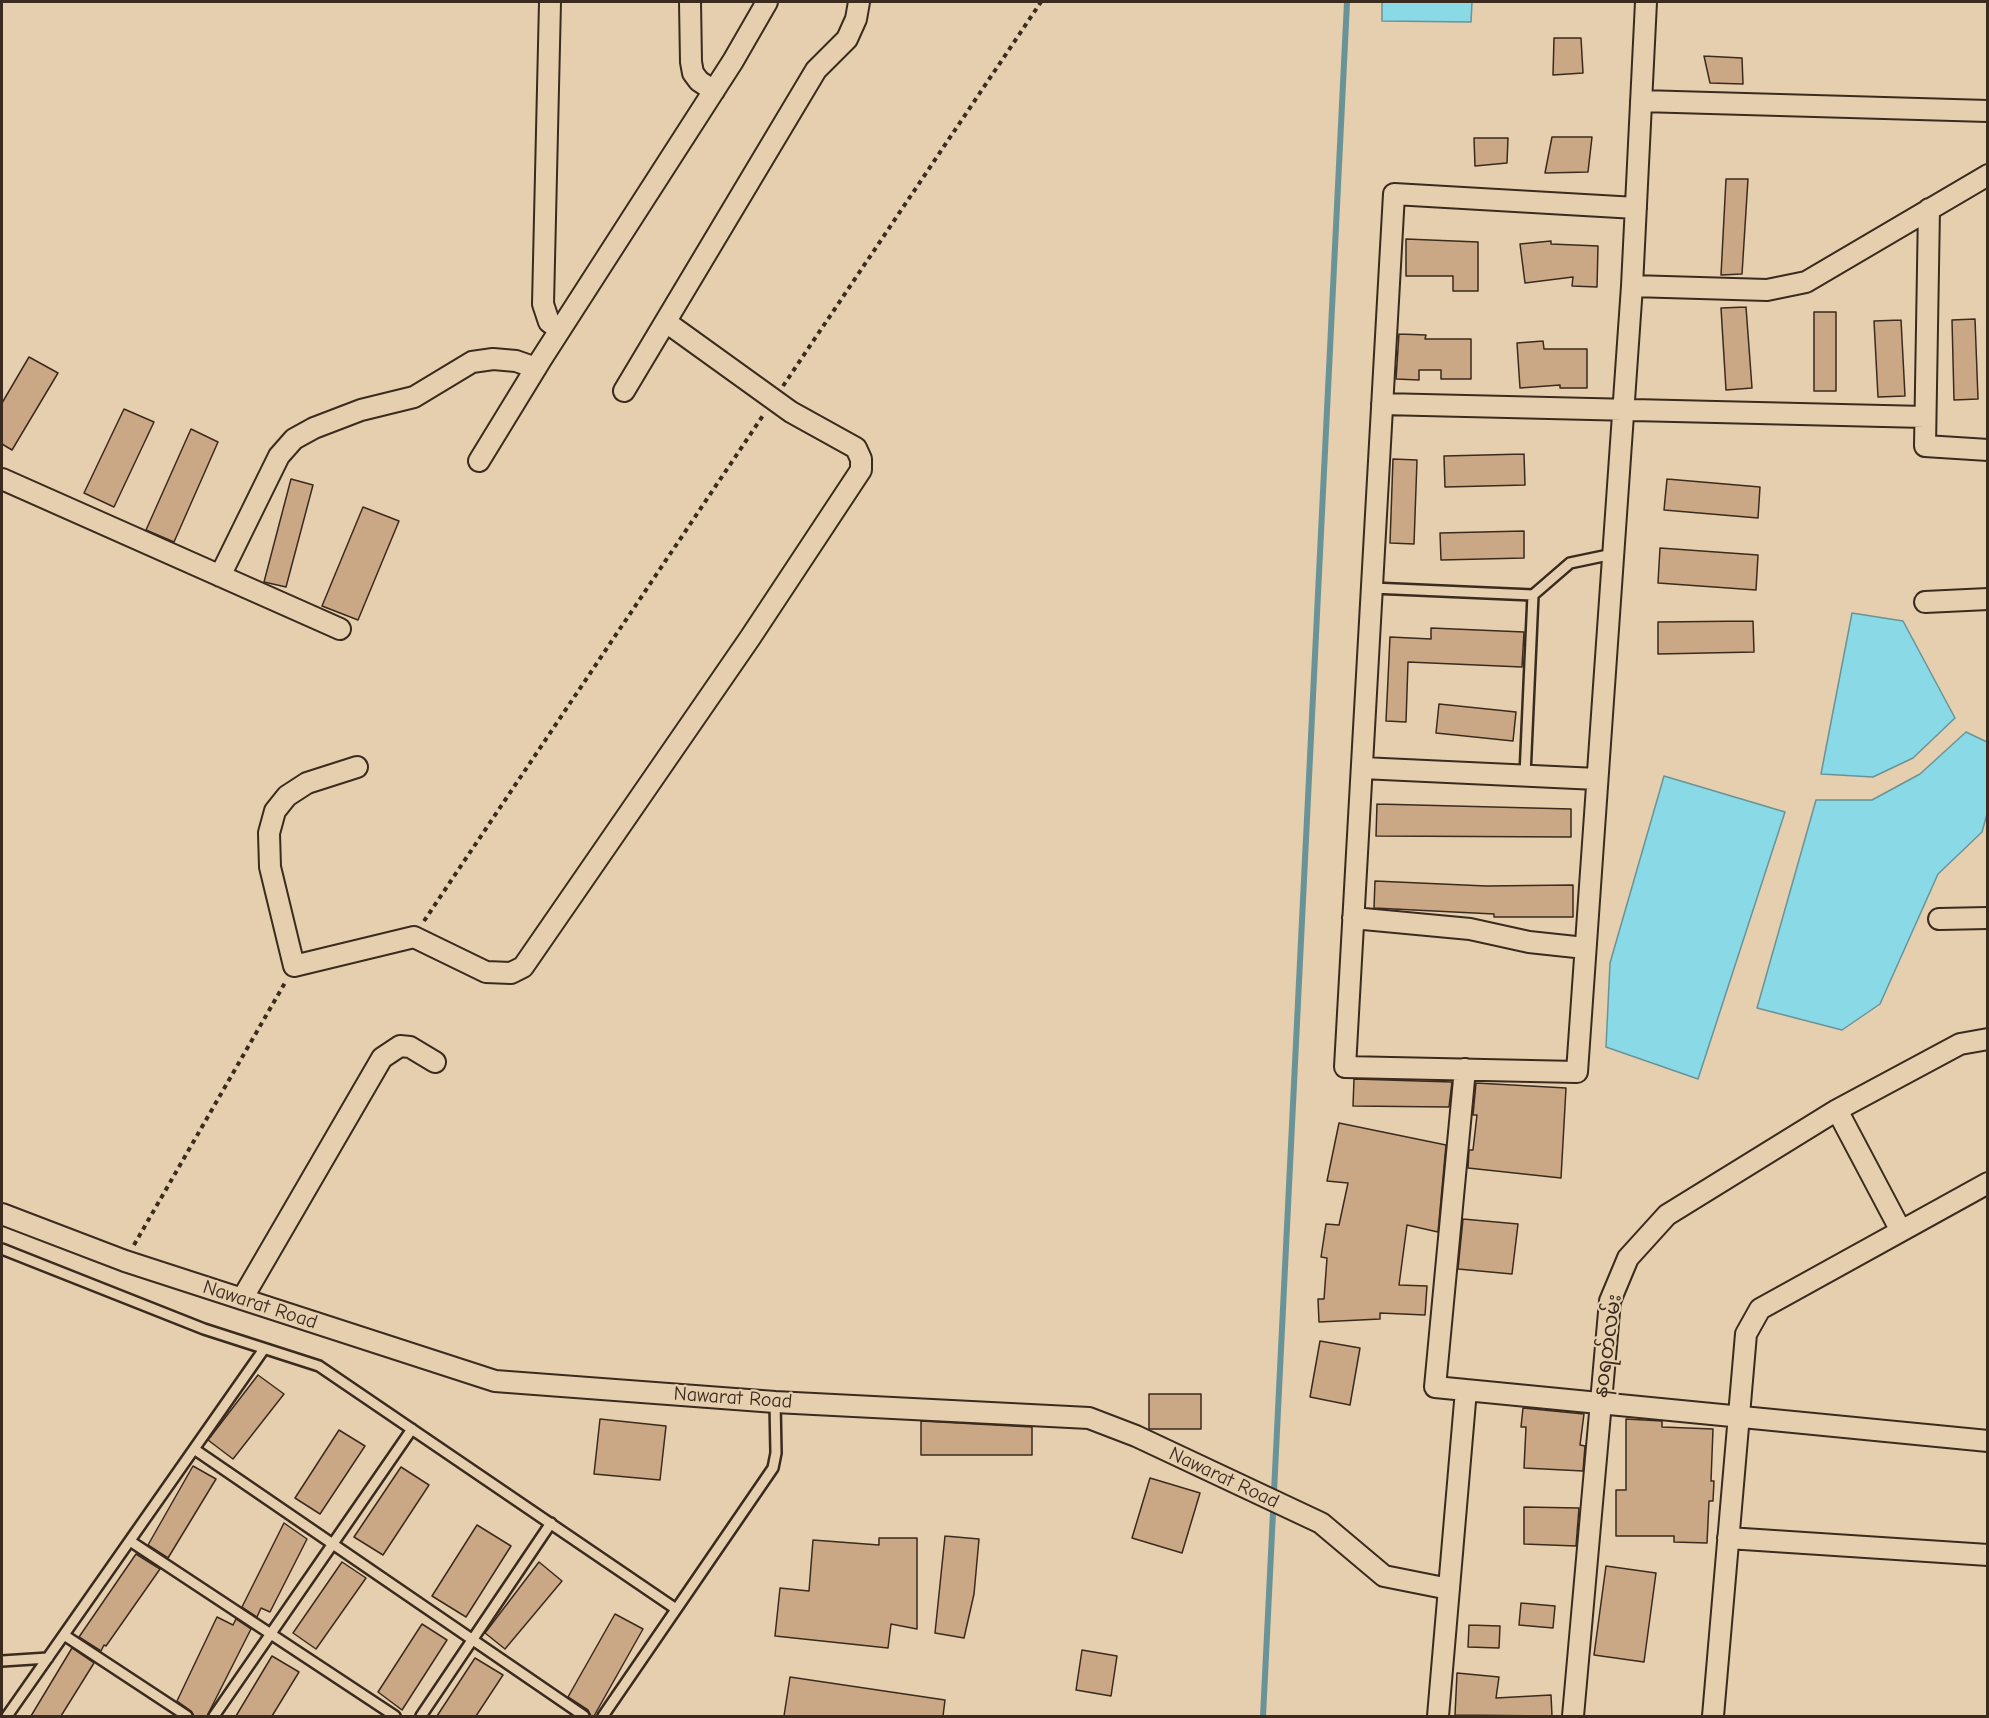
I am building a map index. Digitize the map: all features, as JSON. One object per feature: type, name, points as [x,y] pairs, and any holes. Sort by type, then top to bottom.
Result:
[{"type":"street","points":[[550,2],[543,304],[549,322],[560,330]]},
{"type":"street","points":[[690,2],[693,73],[699,81],[714,91]]},
{"type":"street","points":[[479,461],[560,330],[714,91],[767,2]]},
{"type":"street","points":[[624,391],[816,70],[847,39],[856,20],[859,2]]},
{"type":"street","points":[[1636,208],[1394,194],[1345,1067],[1577,1072],[1632,286],[1636,208],[1641,100],[1646,2]]},
{"type":"street","points":[[1641,100],[1988,111]]},
{"type":"street","points":[[1632,286],[1767,290],[1806,282],[1988,175]]},
{"type":"street","points":[[1929,209],[1925,446],[1988,450]]},
{"type":"street","points":[[357,767],[307,783],[287,795],[275,811],[269,833],[270,867],[294,966],[414,937],[486,972],[511,973],[523,967],[763,619],[861,470],[861,459],[856,448],[774,400],[666,322]]},
{"type":"street","points":[[220,576],[279,456],[294,439],[314,428],[361,410],[414,398],[472,362],[494,359],[516,361],[536,368]]},
{"type":"street","points":[[1382,404],[1925,417]]},
{"type":"street","points":[[2,479],[340,629]]},
{"type":"street","points":[[1925,602],[1988,599]]},
{"type":"street","points":[[1362,768],[1597,779]]},
{"type":"street","points":[[1353,918],[1470,929],[1529,942],[1586,948]]},
{"type":"street","points":[[1939,919],[1988,918]]},
{"type":"street","name":"နဝရတ်လမ်း","points":[[1573,1716],[1599,1403],[1610,1301],[1628,1258],[1667,1215],[1837,1110],[1960,1044],[1988,1039]]},
{"type":"street","points":[[243,1299],[382,1058],[400,1046],[410,1047],[435,1062]]},
{"type":"street","points":[[1465,1069],[1435,1387],[1988,1440]]},
{"type":"street","points":[[1837,1110],[1901,1231]]},
{"type":"street","points":[[1713,1716],[1746,1334],[1761,1309],[1988,1183]]},
{"type":"street","name":"Nawarat Road","points":[[2,1214],[125,1261],[495,1382],[775,1402],[1089,1418],[1136,1436],[1321,1523],[1384,1576],[1449,1589]]},
{"type":"street","points":[[1438,1716],[1466,1390]]},
{"type":"street","points":[[1728,1538],[1988,1555]]},
{"type":"lane","points":[[1372,588],[1533,595],[1570,563],[1613,554]]},
{"type":"lane","points":[[1525,775],[1533,595]]},
{"type":"lane","points":[[2,1250],[204,1329],[319,1366],[676,1609]]},
{"type":"lane","points":[[7,1716],[264,1348]]},
{"type":"lane","points":[[603,1716],[773,1468],[776,1453],[775,1402]]},
{"type":"lane","points":[[214,1716],[412,1429]]},
{"type":"lane","points":[[194,1449],[584,1716]]},
{"type":"lane","points":[[421,1716],[551,1523]]},
{"type":"lane","points":[[130,1540],[394,1716]]},
{"type":"lane","points":[[64,1635],[187,1716]]},
{"type":"lane","points":[[2,1661],[48,1658]]},
{"type":"path","points":[[414,937],[1041,2]]},
{"type":"path","points":[[125,1261],[294,966]]},
{"type":"water","points":[[1382,2],[1472,2],[1471,22],[1382,21]]},
{"type":"water","points":[[1852,613],[1903,621],[1955,718],[1913,758],[1873,777],[1821,774]]},
{"type":"water","points":[[1966,732],[1987,742],[1987,814],[1982,832],[1938,874],[1880,1004],[1842,1030],[1757,1008],[1816,800],[1872,800],[1920,774]]},
{"type":"water","points":[[1664,776],[1785,812],[1698,1079],[1606,1047],[1610,963]]},
{"type":"building","points":[[1554,38],[1581,38],[1583,73],[1553,75]]},
{"type":"building","points":[[1704,56],[1742,58],[1743,84],[1710,83]]},
{"type":"building","points":[[1552,137],[1592,137],[1588,172],[1545,173]]},
{"type":"building","points":[[1474,138],[1508,138],[1507,163],[1475,166]]},
{"type":"building","points":[[1726,179],[1748,179],[1742,274],[1721,275]]},
{"type":"building","points":[[1406,239],[1478,242],[1478,291],[1453,291],[1453,276],[1406,276]]},
{"type":"building","points":[[1551,241],[1551,244],[1598,246],[1597,287],[1572,286],[1573,277],[1525,283],[1520,244]]},
{"type":"building","points":[[1746,307],[1752,388],[1726,390],[1721,308]]},
{"type":"building","points":[[1814,312],[1836,312],[1836,391],[1814,391]]},
{"type":"building","points":[[1975,319],[1978,399],[1954,400],[1952,320]]},
{"type":"building","points":[[1901,320],[1905,396],[1878,397],[1874,321]]},
{"type":"building","points":[[1399,334],[1426,335],[1425,339],[1471,339],[1471,379],[1441,379],[1441,370],[1419,370],[1419,380],[1396,379]]},
{"type":"building","points":[[1543,341],[1544,349],[1587,349],[1587,388],[1560,388],[1560,385],[1520,388],[1517,343]]},
{"type":"building","points":[[29,357],[58,373],[12,450],[2,444],[2,403]]},
{"type":"building","points":[[124,409],[154,422],[114,507],[84,493]]},
{"type":"building","points":[[191,429],[218,442],[174,542],[146,530]]},
{"type":"building","points":[[1524,454],[1525,485],[1445,487],[1444,456]]},
{"type":"building","points":[[1393,459],[1417,460],[1414,544],[1390,543]]},
{"type":"building","points":[[291,479],[313,485],[286,587],[264,582]]},
{"type":"building","points":[[1667,479],[1760,487],[1758,518],[1664,510]]},
{"type":"building","points":[[363,507],[399,521],[358,620],[322,606]]},
{"type":"building","points":[[1524,531],[1524,558],[1441,560],[1440,533]]},
{"type":"building","points":[[1660,548],[1758,555],[1756,590],[1658,583]]},
{"type":"building","points":[[1753,621],[1754,652],[1658,654],[1658,622]]},
{"type":"building","points":[[1431,628],[1524,632],[1522,667],[1408,662],[1406,722],[1386,721],[1390,637],[1431,639]]},
{"type":"building","points":[[1439,704],[1516,712],[1513,741],[1436,733]]},
{"type":"building","points":[[1377,804],[1571,809],[1571,837],[1376,836]]},
{"type":"building","points":[[1375,881],[1486,886],[1573,885],[1573,917],[1494,917],[1494,914],[1374,908]]},
{"type":"building","points":[[1354,1079],[1452,1082],[1449,1107],[1353,1106]]},
{"type":"building","points":[[1476,1083],[1566,1088],[1561,1178],[1468,1168],[1469,1150],[1473,1150],[1477,1115],[1473,1115]]},
{"type":"building","points":[[1339,1123],[1446,1145],[1438,1232],[1407,1225],[1399,1285],[1427,1286],[1425,1315],[1380,1313],[1380,1319],[1319,1322],[1318,1299],[1324,1299],[1327,1258],[1321,1257],[1326,1224],[1339,1225],[1348,1183],[1327,1181]]},
{"type":"building","points":[[1463,1219],[1518,1224],[1512,1274],[1458,1269]]},
{"type":"building","points":[[1320,1341],[1360,1348],[1350,1405],[1310,1397]]},
{"type":"building","points":[[258,1375],[284,1394],[233,1459],[208,1440]]},
{"type":"building","points":[[1149,1394],[1201,1394],[1201,1429],[1149,1429]]},
{"type":"building","points":[[1523,1408],[1584,1414],[1580,1445],[1585,1446],[1583,1471],[1524,1468],[1526,1427],[1521,1427]]},
{"type":"building","points":[[600,1419],[666,1426],[660,1480],[594,1474]]},
{"type":"building","points":[[1626,1419],[1662,1421],[1662,1427],[1713,1429],[1711,1481],[1714,1481],[1713,1501],[1709,1501],[1707,1543],[1674,1542],[1674,1536],[1616,1536],[1616,1490],[1626,1490]]},
{"type":"building","points":[[921,1421],[1032,1427],[1032,1455],[921,1455]]},
{"type":"building","points":[[339,1430],[365,1446],[320,1514],[295,1498]]},
{"type":"building","points":[[193,1466],[216,1479],[168,1558],[148,1545]]},
{"type":"building","points":[[401,1467],[429,1485],[383,1555],[354,1537]]},
{"type":"building","points":[[1150,1478],[1200,1493],[1182,1553],[1132,1538]]},
{"type":"building","points":[[1524,1507],[1579,1508],[1576,1546],[1524,1544]]},
{"type":"building","points":[[284,1523],[307,1539],[270,1612],[261,1608],[257,1617],[242,1607]]},
{"type":"building","points":[[477,1525],[511,1546],[466,1617],[432,1596]]},
{"type":"building","points":[[945,1536],[979,1539],[974,1594],[964,1638],[935,1633]]},
{"type":"building","points":[[879,1538],[917,1538],[917,1629],[891,1624],[888,1648],[775,1636],[780,1588],[809,1591],[813,1540],[879,1545]]},
{"type":"building","points":[[136,1554],[160,1569],[101,1651],[79,1637]]},
{"type":"building","points":[[342,1562],[366,1578],[316,1649],[293,1633]]},
{"type":"building","points":[[539,1562],[562,1581],[505,1649],[485,1633]]},
{"type":"building","points":[[1606,1566],[1656,1573],[1644,1662],[1594,1655]]},
{"type":"building","points":[[1521,1603],[1555,1606],[1553,1628],[1519,1625]]},
{"type":"building","points":[[615,1614],[643,1629],[594,1716],[591,1716],[588,1710],[568,1697]]},
{"type":"building","points":[[217,1617],[233,1625],[236,1619],[251,1629],[207,1716],[194,1716],[177,1701]]},
{"type":"building","points":[[422,1624],[447,1640],[402,1710],[378,1692]]},
{"type":"building","points":[[1469,1625],[1500,1626],[1499,1648],[1468,1647]]},
{"type":"building","points":[[72,1648],[94,1663],[61,1716],[31,1716]]},
{"type":"building","points":[[1082,1650],[1117,1656],[1111,1696],[1076,1690]]},
{"type":"building","points":[[272,1656],[299,1672],[272,1716],[236,1716]]},
{"type":"building","points":[[475,1658],[503,1675],[476,1716],[437,1716]]},
{"type":"building","points":[[1457,1673],[1499,1677],[1496,1698],[1551,1695],[1552,1716],[1455,1715]]},
{"type":"building","points":[[790,1677],[945,1700],[943,1716],[784,1716]]},
{"type":"waterway","points":[[1263,1716],[1347,2]]}]
